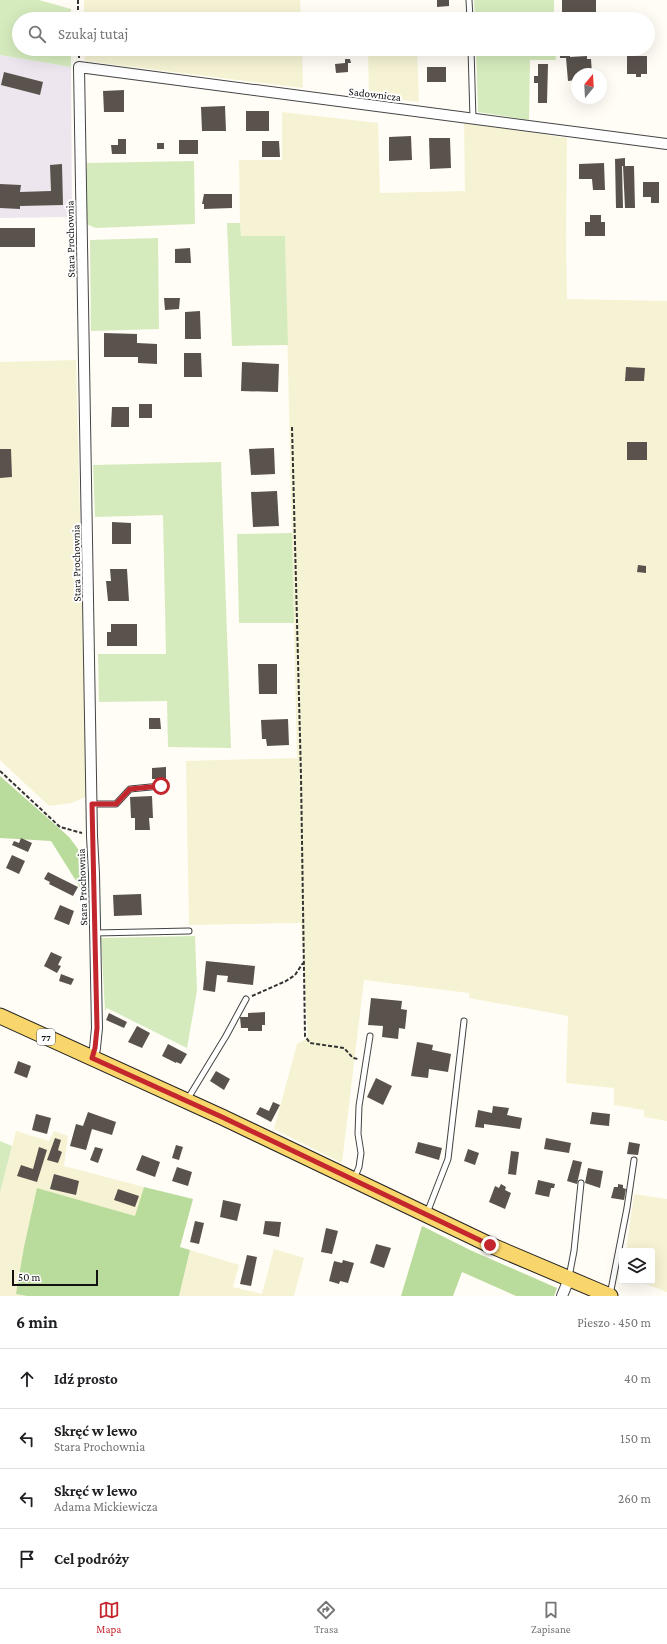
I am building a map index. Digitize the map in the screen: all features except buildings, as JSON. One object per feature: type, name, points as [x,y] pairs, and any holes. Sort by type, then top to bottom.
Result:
[{"type":"main road","name":"77","points":[[0,1016],[187,1100],[426,1215],[610,1296]]},
{"type":"street","name":"Sadownicza","points":[[79,67],[667,144]]},
{"type":"street","name":"Stara Prochownia","points":[[79,67],[92,836],[97,1028],[95,1048],[92,1058]]},
{"type":"street","points":[[562,1296],[569,1279]]},
{"type":"lane","points":[[469,0],[470,12]]},
{"type":"lane","points":[[471,56],[473,119]]},
{"type":"lane","points":[[92,804],[116,804],[130,789],[161,786]]},
{"type":"lane","points":[[95,933],[189,931]]},
{"type":"lane","points":[[187,1100],[226,1036],[246,998]]},
{"type":"lane","points":[[426,1215],[448,1159],[464,1021]]},
{"type":"lane","points":[[354,1180],[359,1167],[361,1152],[358,1134],[359,1106],[370,1036]]},
{"type":"lane","points":[[610,1296],[627,1208],[634,1160]]},
{"type":"lane","points":[[569,1279],[574,1251],[581,1183]]},
{"type":"path","points":[[78,0],[78,12]]},
{"type":"path","points":[[292,427],[301,776],[305,1036],[310,1043],[344,1048],[353,1058],[366,1062]]},
{"type":"path","points":[[0,771],[60,827],[92,836]]},
{"type":"path","points":[[246,998],[286,982],[295,975],[303,962]]},
{"type":"shaded area","points":[[84,0],[300,0],[301,12],[84,12]]},
{"type":"shaded area","points":[[0,55],[71,67],[72,217],[0,218]]},
{"type":"shaded area","points":[[85,56],[302,56],[303,88],[85,61]]},
{"type":"shaded area","points":[[368,56],[417,56],[419,102],[369,96]]},
{"type":"shaded area","points":[[282,112],[378,123],[380,193],[465,191],[464,122],[567,138],[567,299],[667,301],[667,1121],[644,1117],[644,1110],[614,1105],[614,1088],[566,1083],[568,1016],[469,998],[469,993],[364,980],[342,1163],[274,1129],[297,1044],[308,1038],[301,923],[189,925],[186,761],[297,758],[285,236],[241,236],[240,223],[239,160],[282,160]]},
{"type":"shaded area","points":[[76,360],[87,796],[72,803],[49,806],[0,760],[0,362]]},
{"type":"shaded area","points":[[16,1131],[49,1141],[54,1131],[68,1136],[64,1166],[144,1187],[136,1216],[17,1294],[27,1296],[0,1296],[0,1193]]},
{"type":"shaded area","points":[[634,1194],[667,1199],[667,1292],[645,1284],[655,1284],[655,1248],[626,1248]]},
{"type":"shaded area","points":[[274,1249],[304,1258],[294,1296],[179,1296],[190,1250],[239,1265],[233,1287],[262,1294]]},
{"type":"green space","points":[[0,0],[39,0],[71,9],[71,12],[12,12],[12,56],[71,56],[71,67],[0,55]]},
{"type":"green space","points":[[474,0],[554,0],[554,12],[475,12]]},
{"type":"green space","points":[[476,56],[556,56],[556,60],[530,60],[529,120],[478,112]]},
{"type":"green space","points":[[194,161],[195,224],[96,228],[86,224],[87,163]]},
{"type":"green space","points":[[227,223],[240,223],[241,236],[285,236],[288,345],[232,346]]},
{"type":"green space","points":[[158,238],[159,329],[91,331],[90,240]]},
{"type":"green space","points":[[221,462],[231,748],[168,747],[167,701],[99,702],[98,654],[166,654],[163,515],[95,517],[93,465]]},
{"type":"green space","points":[[292,533],[294,623],[239,623],[237,534]]},
{"type":"green space","points":[[0,776],[69,837],[81,853],[83,892],[51,841],[0,838]]},
{"type":"green space","points":[[195,936],[197,991],[187,1048],[107,1008],[105,1011],[101,938]]},
{"type":"green space","points":[[0,1141],[12,1146],[0,1193]]},
{"type":"green space","points":[[144,1187],[193,1199],[180,1247],[190,1250],[179,1296],[27,1296],[16,1294],[24,1247],[37,1188],[135,1216]]},
{"type":"green space","points":[[422,1226],[470,1250],[557,1288],[554,1296],[516,1296],[462,1272],[453,1296],[401,1296]]},
{"type":"route","points":[[161,786],[130,789],[116,804],[92,804],[97,1028],[95,1048],[92,1058],[139,1078],[490,1245]]}]
